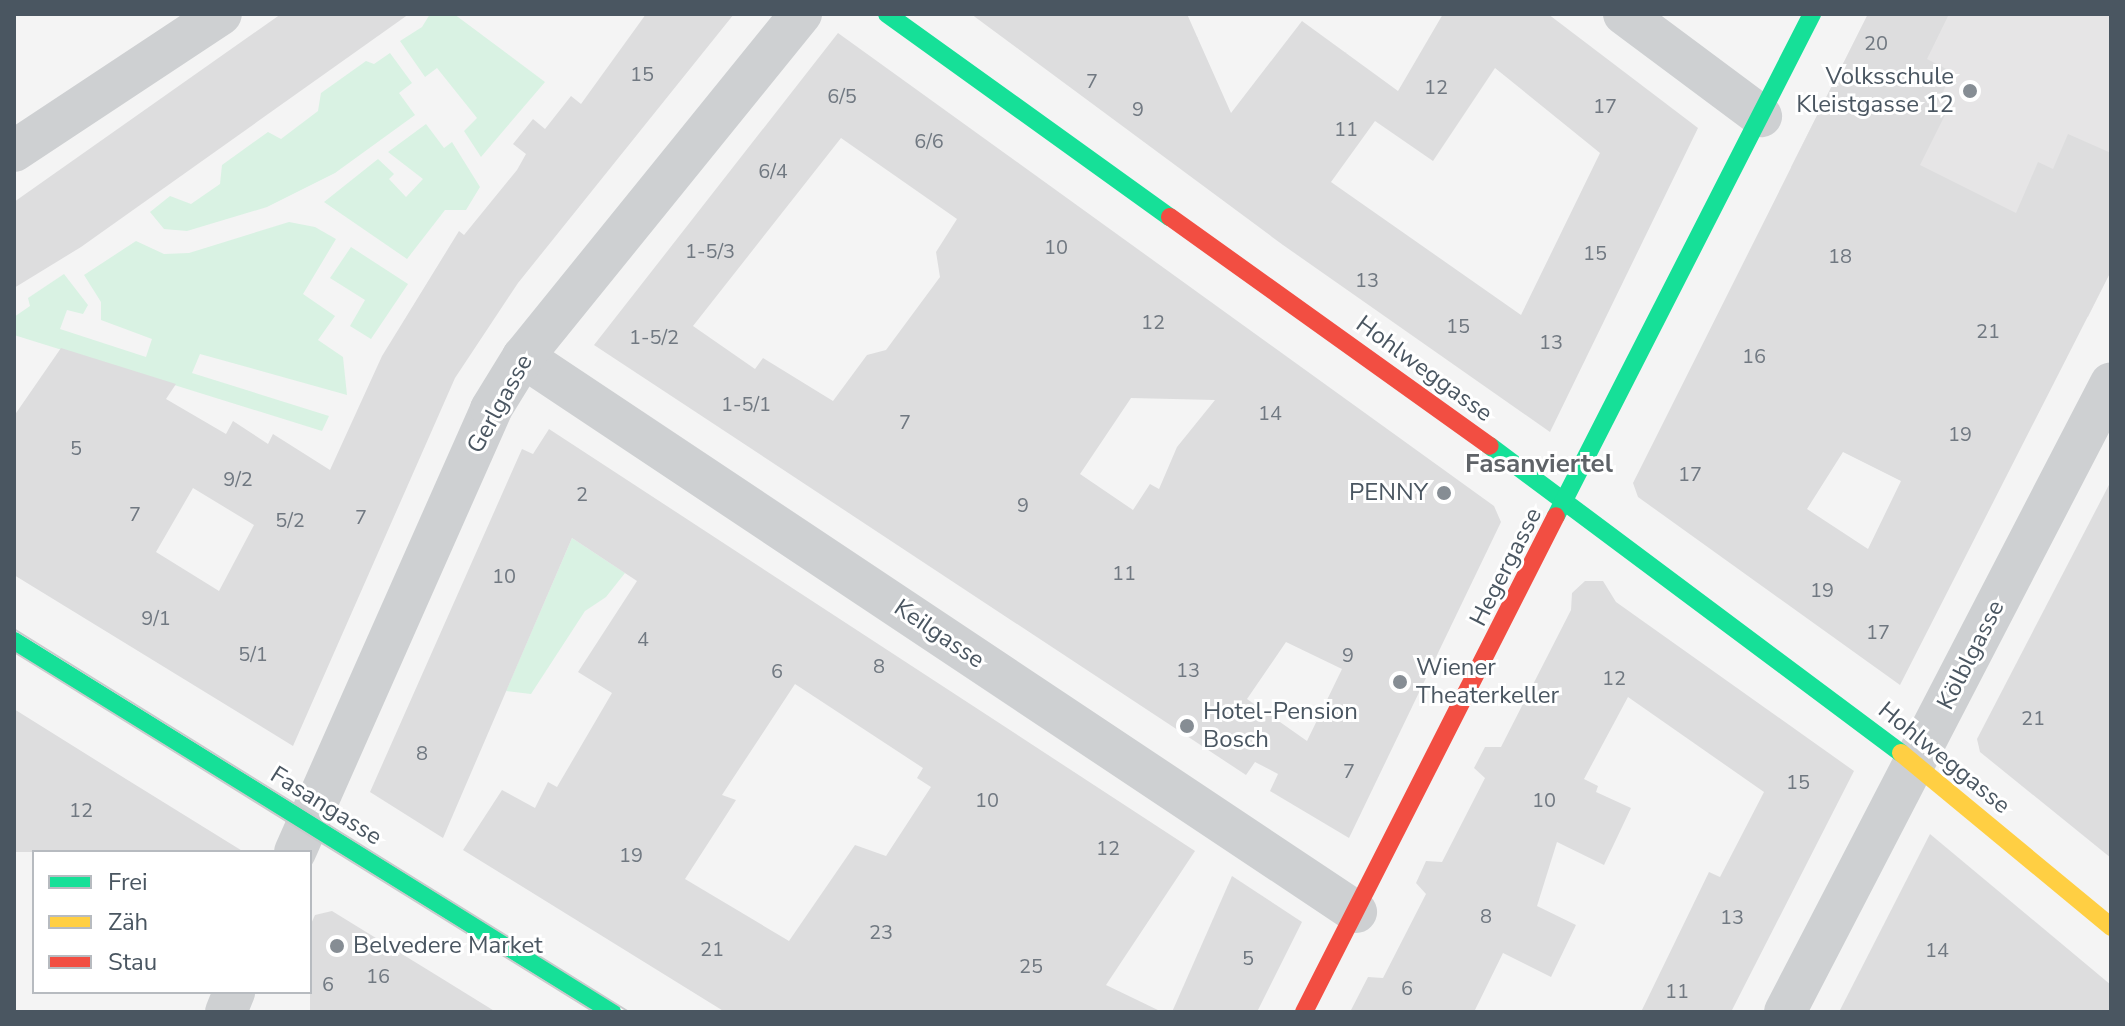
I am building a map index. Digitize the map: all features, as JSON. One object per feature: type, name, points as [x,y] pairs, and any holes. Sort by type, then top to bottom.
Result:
[{"type":"street","points":[[14,151],[221,14]]},
{"type":"street","name":"Gerlgasse","points":[[301,837],[491,409],[523,357],[801,14]]},
{"type":"street","name":"Hohlweggasse","points":[[887,14],[1567,501],[1915,763],[2111,927]]},
{"type":"street","points":[[1624,14],[1761,116]]},
{"type":"street","name":"Hegergasse","points":[[1304,1012],[1567,501],[1812,14]]},
{"type":"street","name":"Keilgasse","points":[[523,357],[1356,912]]},
{"type":"street","name":"Kölblgasse","points":[[1785,1012],[2111,383]]},
{"type":"street","name":"Fasangasse","points":[[14,641],[301,837],[612,1012]]},
{"type":"shaded area","name":"Volksschule Kleistgasse 12","points":[[1868,14],[2111,14],[2111,271],[2088,317],[1791,167]]},
{"type":"green space","points":[[430,14],[454,14],[545,82],[481,157],[464,131],[477,118],[437,68],[425,77],[400,41],[422,27]]},
{"type":"green space","points":[[390,53],[412,83],[399,93],[415,115],[335,173],[267,207],[187,231],[164,229],[150,212],[170,196],[191,204],[220,184],[222,165],[268,132],[281,139],[318,111],[321,93],[366,61],[374,64]]},
{"type":"green space","points":[[426,124],[444,148],[452,142],[480,187],[466,210],[445,210],[407,259],[324,202],[378,159],[394,174],[389,179],[406,197],[423,179],[388,152]]},
{"type":"green space","points":[[289,222],[315,227],[336,239],[303,294],[335,316],[318,340],[343,357],[347,395],[200,354],[192,373],[329,416],[322,431],[14,335],[14,317],[30,306],[28,298],[64,274],[88,305],[83,314],[67,310],[60,329],[146,357],[152,339],[101,320],[101,302],[84,275],[136,241],[164,254],[189,253]]},
{"type":"green space","points":[[351,247],[408,284],[371,339],[350,326],[365,300],[330,278]]},
{"type":"green space","points":[[572,538],[625,573],[606,597],[585,611],[531,694],[506,691]]},
{"type":"building","points":[[281,14],[409,14],[81,247],[14,288],[14,202]]},
{"type":"building","points":[[646,14],[734,14],[518,283],[455,378],[293,746],[14,575],[14,416],[61,348],[176,384],[166,399],[226,434],[233,421],[268,444],[273,434],[330,470],[382,356],[459,231],[464,235],[517,170],[526,154],[513,144],[533,119],[545,129],[571,96],[581,104]],"holes":[[[193,488],[254,525],[219,591],[156,552]]]},
{"type":"building","points":[[971,14],[1187,14],[1231,113],[1302,21],[1398,91],[1443,14],[1548,14],[1698,128],[1550,432],[1283,245]],"holes":[[[1495,68],[1600,153],[1521,315],[1331,182],[1375,121],[1433,161]]]},
{"type":"building","points":[[1868,14],[1949,14],[1927,59],[1952,72],[1935,110],[1945,115],[1920,165],[2016,213],[2038,162],[2053,169],[2068,134],[2111,153],[2111,271],[1900,685],[1638,497],[1633,483]],"holes":[[[1843,452],[1901,481],[1868,549],[1807,509]]]},
{"type":"building","points":[[838,33],[1494,506],[1501,522],[1349,838],[1270,791],[1278,774],[1255,762],[1246,775],[594,345]],"holes":[[[841,138],[957,219],[936,252],[940,277],[886,350],[867,355],[833,401],[763,358],[755,369],[693,326]],[[1131,398],[1215,400],[1177,447],[1159,489],[1150,484],[1133,510],[1080,474]],[[1286,642],[1342,669],[1307,741],[1247,699]]]},
{"type":"building","points":[[549,429],[1195,851],[1106,985],[1162,1012],[725,1012],[463,850],[502,790],[535,808],[548,782],[557,787],[612,693],[578,672],[637,581],[572,538],[443,838],[370,792],[522,449],[533,454]],"holes":[[[795,684],[923,768],[917,778],[931,787],[886,856],[855,845],[789,941],[685,879],[736,800],[722,795]]]},
{"type":"building","points":[[2111,481],[2111,858],[1980,752],[1977,739]]},
{"type":"building","points":[[1585,581],[1603,581],[1616,602],[1854,771],[1731,1012],[1641,1012],[1709,872],[1720,877],[1764,792],[1628,697],[1584,779],[1598,786],[1596,792],[1631,808],[1604,865],[1557,842],[1537,906],[1576,925],[1551,977],[1503,953],[1474,1012],[1350,1012],[1368,977],[1383,978],[1426,894],[1416,883],[1426,861],[1442,862],[1485,778],[1474,768],[1485,747],[1501,747],[1571,610],[1572,593]]},
{"type":"building","points":[[14,709],[241,850],[32,850],[14,852]]},
{"type":"building","points":[[1930,834],[2111,985],[2111,1012],[1839,1012]]},
{"type":"building","points":[[1232,876],[1302,922],[1257,1012],[1172,1012]]},
{"type":"building","points":[[332,911],[496,1012],[310,1012],[312,922],[315,915]]},
{"type":"tram line","points":[[14,629],[629,1012]]},
{"type":"tram line","points":[[14,652],[594,1012]]},
{"type":"traffic: fast","points":[[887,14],[1170,217]]},
{"type":"traffic: fast","points":[[1556,516],[1812,14]]},
{"type":"traffic: fast","points":[[1490,446],[1901,753]]},
{"type":"traffic: fast","points":[[14,641],[612,1012]]},
{"type":"traffic: slow","points":[[1901,753],[2111,927]]},
{"type":"traffic: jam","points":[[1170,217],[1490,446]]},
{"type":"traffic: jam","points":[[1304,1012],[1556,516]]},
{"type":"place","name":"Volksschule Kleistgasse 12","points":[[1970,91]]},
{"type":"place","name":"PENNY","points":[[1444,493]]},
{"type":"place","name":"Wiener Theaterkeller","points":[[1400,682]]},
{"type":"place","name":"Hotel-Pension Bosch","points":[[1187,726]]},
{"type":"place","name":"Belvedere Market","points":[[337,946]]},
{"type":"district","name":"Fasanviertel","points":[[1539,464]]}]
